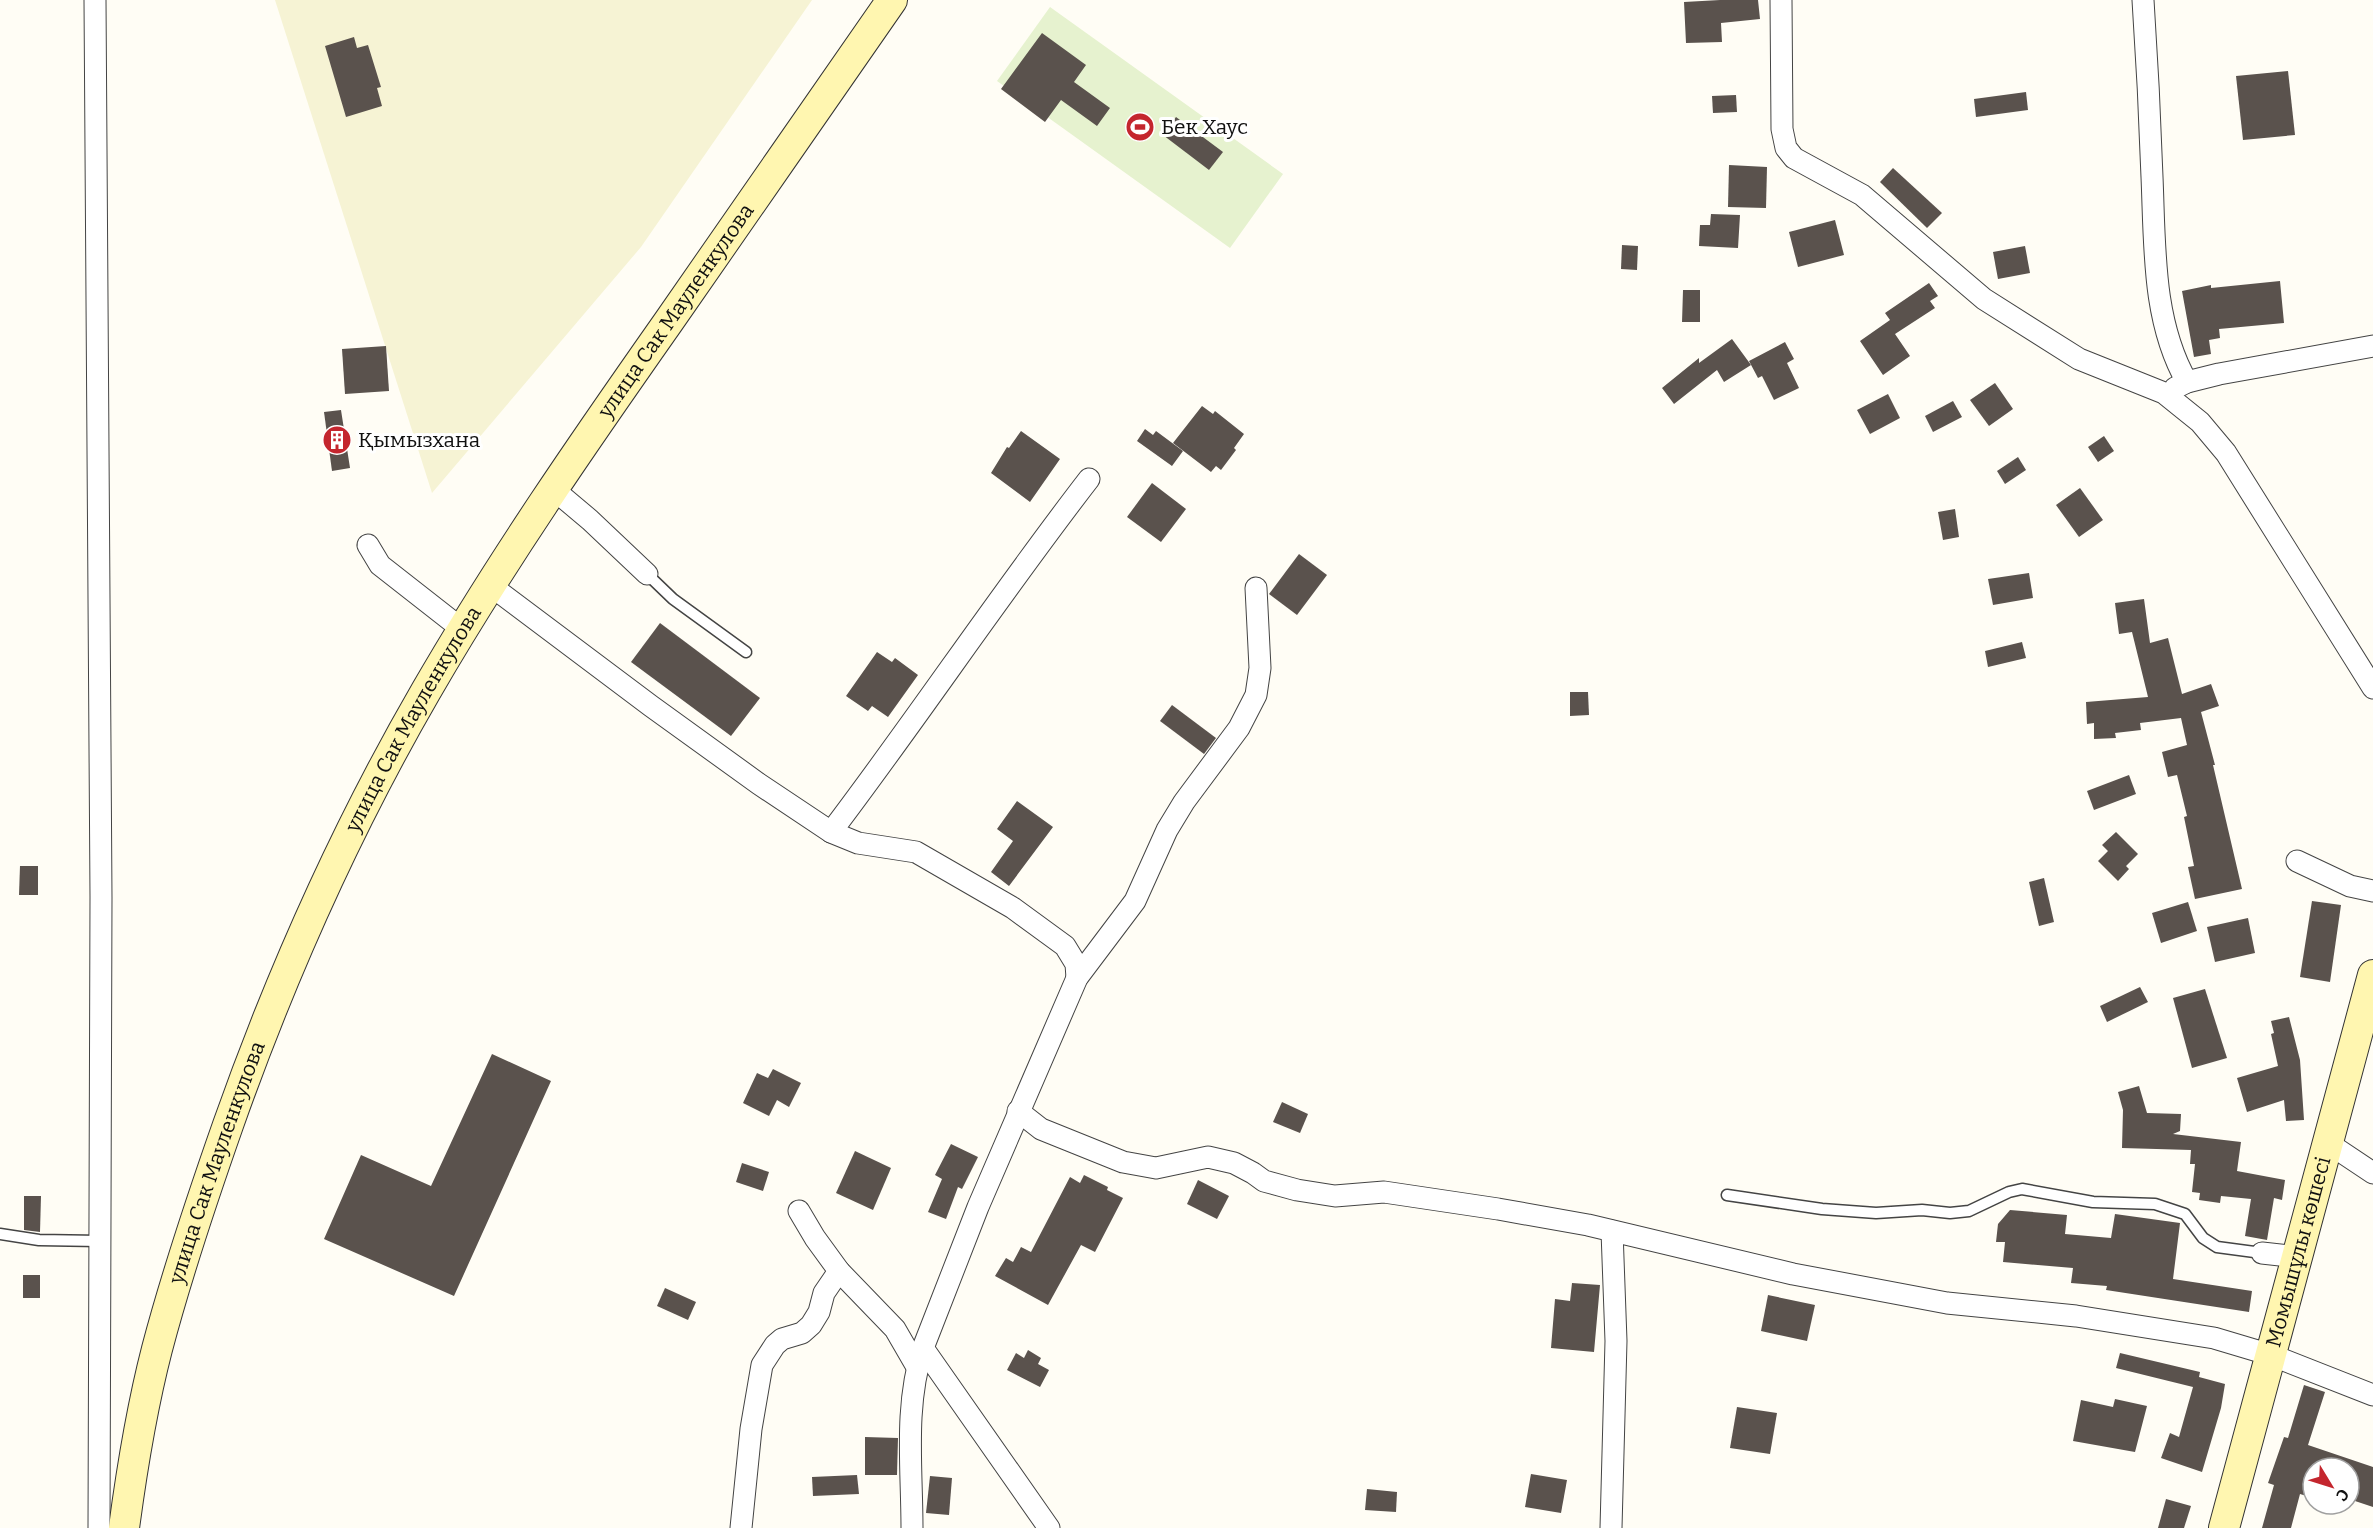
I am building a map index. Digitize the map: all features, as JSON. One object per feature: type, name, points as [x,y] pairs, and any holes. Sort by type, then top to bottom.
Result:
[{"type":"main road","name":"улица Сак Мауленкулова","points":[[124,1528],[134,1459],[156,1352],[197,1212],[255,1047],[318,897],[381,772],[490,585],[552,488],[892,0]]},
{"type":"main road","name":"Момышұлы көшесі","points":[[2224,1528],[2373,975]]},
{"type":"street","points":[[95,0],[101,897],[99,1528]]},
{"type":"street","points":[[1781,0],[1782,129],[1786,148],[1794,158],[1862,195],[1984,298],[2079,359],[2164,393],[2200,422],[2226,453],[2371,679]]},
{"type":"street","points":[[2143,0],[2159,293],[2172,349],[2187,382]]},
{"type":"street","points":[[2164,393],[2187,382],[2231,372],[2373,346]]},
{"type":"street","points":[[831,832],[888,757],[1040,542],[1089,479]]},
{"type":"street","points":[[552,488],[647,574]]},
{"type":"street","points":[[368,545],[380,565],[463,630]]},
{"type":"street","points":[[490,585],[660,713],[831,832],[858,843],[916,852],[1013,908],[1065,946],[1076,964],[1077,978]]},
{"type":"street","points":[[912,1528],[911,1404],[920,1357],[978,1207],[1077,978],[1135,902],[1167,830],[1184,802],[1239,728],[1256,695],[1260,668],[1256,588]]},
{"type":"street","points":[[2297,861],[2350,886],[2373,891]]},
{"type":"street","points":[[1018,1111],[1041,1129],[1123,1162],[1156,1168],[1179,1165],[1208,1157],[1234,1163],[1264,1181],[1297,1190],[1335,1196],[1384,1192],[1498,1209],[1612,1231],[1793,1274],[1947,1303],[2076,1316],[2214,1338],[2271,1355],[2373,1395]]},
{"type":"street","points":[[2328,1143],[2373,1173]]},
{"type":"street","points":[[799,1211],[839,1271],[920,1357],[1049,1528]]},
{"type":"street","points":[[1611,1528],[1616,1341],[1612,1231]]},
{"type":"street","points":[[2262,1253],[2298,1257]]},
{"type":"street","points":[[741,1528],[751,1429],[762,1365],[775,1344],[802,1333],[812,1325],[819,1312],[824,1293],[839,1271]]},
{"type":"lane","points":[[647,574],[673,599],[746,652]]},
{"type":"lane","points":[[1727,1195],[1822,1209],[1876,1213],[1923,1210],[1950,1213],[1969,1211],[2009,1192],[2022,1189],[2093,1202],[2155,1204],[2185,1214],[2204,1238],[2217,1247],[2262,1253]]},
{"type":"lane","points":[[0,1234],[39,1240],[100,1241]]},
{"type":"shaded area","points":[[275,0],[812,0],[641,247],[432,493]]},
{"type":"green space","name":"Бек Хаус","points":[[1050,7],[1283,174],[1230,248],[997,81]]},
{"type":"building","points":[[1758,0],[1760,19],[1721,23],[1722,42],[1686,43],[1684,2]]},
{"type":"building","points":[[1042,33],[1086,65],[1074,82],[1110,108],[1097,126],[1061,100],[1045,122],[1001,89]]},
{"type":"building","points":[[354,37],[357,48],[368,45],[381,87],[377,88],[382,106],[346,117],[325,46]]},
{"type":"building","points":[[2288,71],[2295,135],[2243,140],[2236,76]]},
{"type":"building","points":[[2026,92],[2028,110],[1976,117],[1974,99]]},
{"type":"building","points":[[1736,95],[1737,112],[1713,113],[1712,96]]},
{"type":"building","points":[[1176,117],[1223,152],[1209,170],[1163,135]]},
{"type":"building","points":[[1729,165],[1767,167],[1766,208],[1728,207]]},
{"type":"building","points":[[1893,168],[1942,213],[1927,228],[1880,182]]},
{"type":"building","points":[[1711,214],[1740,215],[1738,248],[1699,246],[1700,225],[1710,225]]},
{"type":"building","points":[[1835,220],[1844,255],[1798,267],[1789,232]]},
{"type":"building","points":[[1622,245],[1638,246],[1637,270],[1621,269]]},
{"type":"building","points":[[2025,246],[2030,273],[1998,279],[1993,252]]},
{"type":"building","points":[[2280,281],[2284,323],[2219,329],[2220,338],[2209,340],[2211,354],[2194,357],[2182,291],[2211,285],[2211,288]]},
{"type":"building","points":[[1929,283],[1938,296],[1930,301],[1935,308],[1895,334],[1910,356],[1883,375],[1860,341],[1890,320],[1885,313]]},
{"type":"building","points":[[1683,290],[1700,290],[1700,322],[1682,322]]},
{"type":"building","points":[[1732,339],[1751,365],[1724,382],[1717,370],[1674,404],[1662,388],[1699,358],[1699,363]]},
{"type":"building","points":[[1785,342],[1794,359],[1787,363],[1799,388],[1774,400],[1762,376],[1758,378],[1749,361]]},
{"type":"building","points":[[386,346],[389,391],[345,394],[342,349]]},
{"type":"building","points":[[1995,383],[2013,409],[1989,426],[1970,400]]},
{"type":"building","points":[[1888,394],[1900,418],[1870,434],[1857,410]]},
{"type":"building","points":[[1953,401],[1962,417],[1933,432],[1925,416]]},
{"type":"building","points":[[1202,406],[1213,414],[1215,411],[1244,434],[1234,448],[1236,450],[1221,470],[1216,466],[1211,472],[1173,443]]},
{"type":"building","name":"Қымызхана","points":[[341,410],[350,468],[332,471],[324,412]]},
{"type":"building","points":[[1145,429],[1153,435],[1156,431],[1183,451],[1172,466],[1137,441]]},
{"type":"building","points":[[1021,431],[1060,459],[1030,502],[991,473],[1007,447],[1009,448]]},
{"type":"building","points":[[2104,436],[2114,451],[2098,462],[2088,447]]},
{"type":"building","points":[[2018,457],[2026,470],[2005,484],[1997,471]]},
{"type":"building","points":[[1152,483],[1186,509],[1161,542],[1127,517]]},
{"type":"building","points":[[2080,488],[2103,520],[2079,537],[2056,505]]},
{"type":"building","points":[[1955,509],[1959,537],[1943,540],[1938,512]]},
{"type":"building","points":[[1299,554],[1327,575],[1297,615],[1269,594]]},
{"type":"building","points":[[2029,573],[2033,598],[1993,605],[1988,579]]},
{"type":"building","points":[[2144,599],[2150,643],[2168,638],[2182,694],[2211,684],[2219,706],[2201,712],[2242,889],[2195,899],[2188,867],[2194,866],[2184,817],[2187,816],[2177,775],[2168,777],[2162,752],[2187,745],[2181,718],[2140,723],[2141,730],[2115,733],[2116,738],[2094,739],[2094,723],[2087,724],[2086,702],[2148,697],[2132,632],[2119,634],[2115,603]]},
{"type":"building","points":[[660,623],[760,698],[731,736],[631,662]]},
{"type":"building","points":[[2022,642],[2026,658],[1988,667],[1985,651]]},
{"type":"building","points":[[877,652],[892,662],[895,658],[918,675],[888,717],[872,706],[868,711],[846,696]]},
{"type":"building","points":[[1570,692],[1588,692],[1589,715],[1570,716]]},
{"type":"building","points":[[1172,705],[1216,738],[1204,754],[1160,721]]},
{"type":"building","points":[[2129,775],[2136,794],[2094,810],[2087,791]]},
{"type":"building","points":[[1017,801],[1053,827],[1009,886],[991,872],[1013,841],[997,829]]},
{"type":"building","points":[[2116,832],[2138,854],[2126,866],[2129,869],[2118,881],[2098,861],[2108,851],[2102,845]]},
{"type":"building","points":[[20,866],[38,866],[38,895],[19,895]]},
{"type":"building","points":[[2044,878],[2054,922],[2039,926],[2029,882]]},
{"type":"building","points":[[2312,901],[2341,905],[2330,982],[2300,977]]},
{"type":"building","points":[[2188,902],[2197,931],[2161,943],[2152,913]]},
{"type":"building","points":[[2248,918],[2255,953],[2215,962],[2207,927]]},
{"type":"building","points":[[2140,987],[2148,1002],[2107,1022],[2100,1006]]},
{"type":"building","points":[[2205,989],[2227,1058],[2192,1068],[2173,998]]},
{"type":"building","points":[[2289,1017],[2300,1060],[2304,1120],[2286,1121],[2284,1100],[2247,1112],[2237,1078],[2278,1066],[2271,1034],[2274,1033],[2271,1021]]},
{"type":"building","points":[[492,1054],[551,1081],[454,1296],[324,1239],[361,1155],[431,1186]]},
{"type":"building","points":[[773,1069],[801,1083],[789,1107],[777,1100],[769,1116],[743,1103],[757,1073],[768,1078]]},
{"type":"building","points":[[2139,1086],[2147,1113],[2181,1114],[2180,1131],[2173,1134],[2241,1142],[2237,1171],[2285,1180],[2282,1200],[2274,1198],[2267,1240],[2245,1236],[2251,1199],[2221,1196],[2220,1203],[2199,1200],[2200,1193],[2192,1192],[2195,1164],[2190,1164],[2191,1150],[2122,1148],[2123,1110],[2118,1092]]},
{"type":"building","points":[[1282,1102],[1308,1114],[1300,1133],[1273,1122]]},
{"type":"building","points":[[951,1144],[978,1157],[962,1189],[958,1187],[946,1219],[928,1212],[942,1179],[935,1175]]},
{"type":"building","points":[[855,1151],[891,1168],[873,1210],[836,1193]]},
{"type":"building","points":[[742,1163],[769,1172],[763,1191],[736,1182]]},
{"type":"building","points":[[1084,1175],[1108,1187],[1107,1190],[1123,1198],[1095,1252],[1081,1245],[1048,1305],[995,1276],[1006,1258],[1013,1262],[1021,1247],[1031,1252],[1070,1177],[1080,1183]]},
{"type":"building","points":[[1198,1180],[1229,1196],[1217,1219],[1187,1204]]},
{"type":"building","points":[[24,1196],[41,1196],[40,1232],[24,1230]]},
{"type":"building","points":[[2010,1210],[2067,1215],[2065,1234],[2111,1238],[2115,1214],[2180,1223],[2173,1279],[2252,1291],[2249,1312],[2106,1290],[2107,1286],[2071,1283],[2073,1268],[2003,1262],[2005,1242],[1996,1242],[1998,1224]]},
{"type":"building","points":[[23,1275],[40,1275],[40,1298],[23,1298]]},
{"type":"building","points":[[1572,1283],[1600,1285],[1594,1352],[1551,1348],[1555,1299],[1570,1301]]},
{"type":"building","points":[[665,1288],[696,1302],[688,1320],[657,1306]]},
{"type":"building","points":[[1768,1295],[1815,1305],[1807,1341],[1761,1331]]},
{"type":"building","points":[[1028,1350],[1041,1358],[1038,1364],[1049,1370],[1040,1387],[1007,1370],[1016,1353],[1024,1358]]},
{"type":"building","points":[[2120,1353],[2200,1372],[2199,1377],[2225,1384],[2221,1408],[2202,1472],[2161,1458],[2170,1433],[2179,1437],[2193,1387],[2116,1368]]},
{"type":"building","points":[[2304,1385],[2325,1392],[2308,1445],[2340,1456],[2301,1456],[2301,1494],[2291,1528],[2262,1528],[2274,1485],[2268,1483],[2284,1437],[2288,1438]]},
{"type":"building","points":[[2115,1399],[2147,1406],[2135,1452],[2073,1441],[2081,1400],[2113,1407]]},
{"type":"building","points":[[1737,1407],[1777,1413],[1770,1454],[1730,1448]]},
{"type":"building","points":[[865,1437],[898,1438],[897,1475],[865,1475]]},
{"type":"building","points":[[2361,1463],[2373,1467],[2373,1507],[2361,1503]]},
{"type":"building","points":[[1531,1474],[1567,1480],[1561,1513],[1525,1507]]},
{"type":"building","points":[[857,1475],[859,1494],[813,1496],[812,1477]]},
{"type":"building","points":[[930,1476],[952,1478],[949,1515],[926,1513]]},
{"type":"building","points":[[1367,1489],[1397,1492],[1396,1512],[1365,1510]]},
{"type":"building","points":[[2166,1499],[2191,1506],[2184,1528],[2158,1528]]},
{"type":"place","name":"Бек Хаус","points":[[1140,127]]},
{"type":"place","name":"Қымызхана","points":[[337,440]]}]
